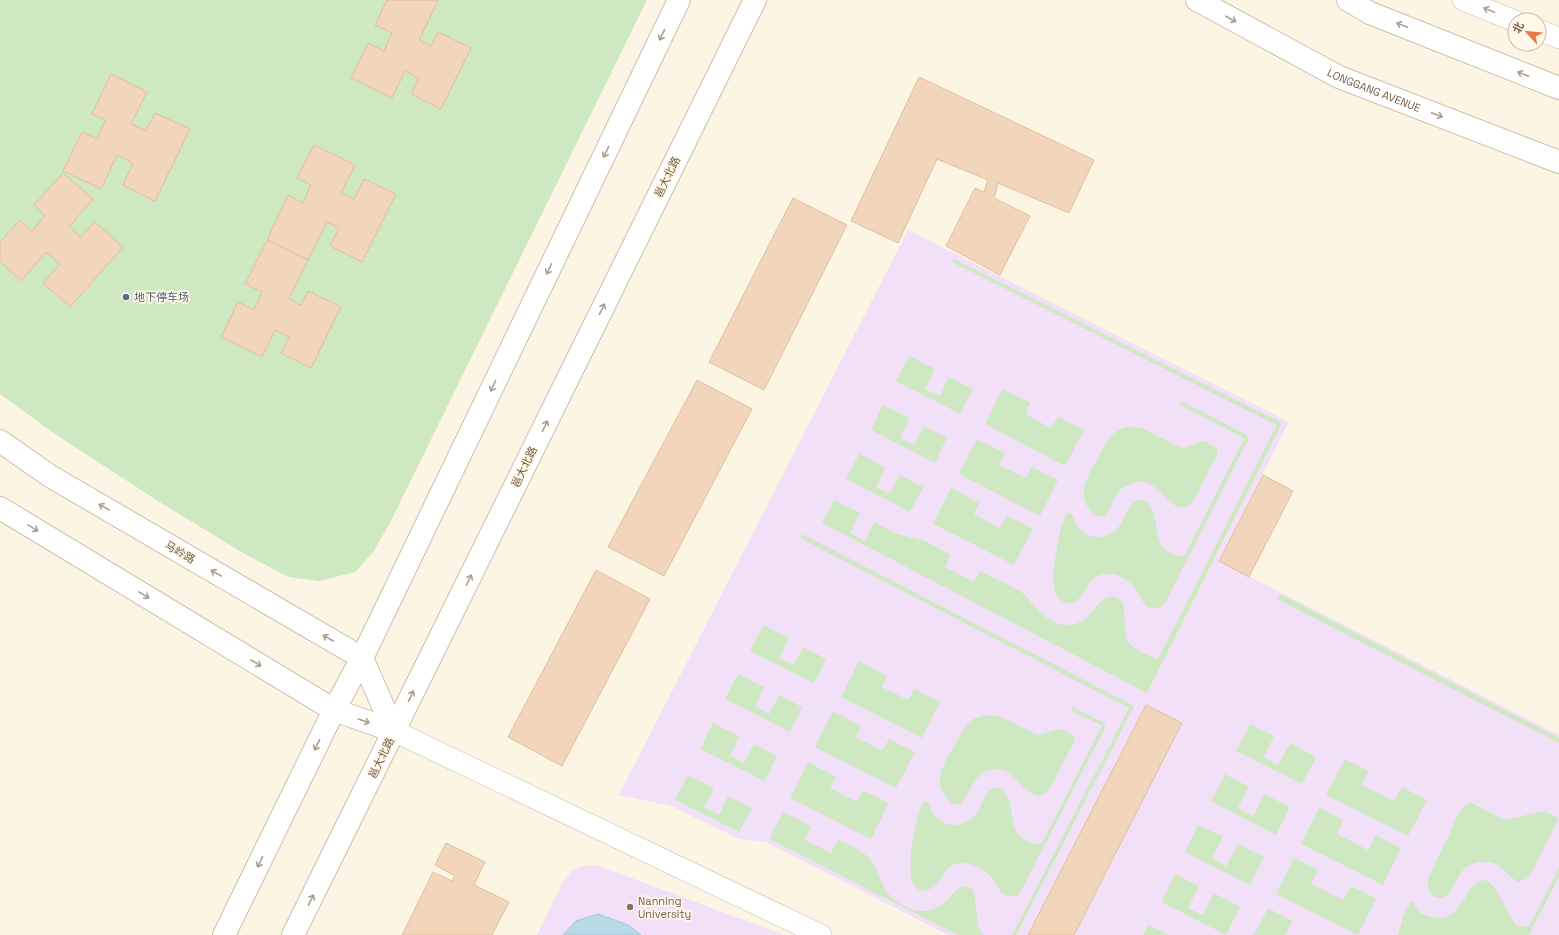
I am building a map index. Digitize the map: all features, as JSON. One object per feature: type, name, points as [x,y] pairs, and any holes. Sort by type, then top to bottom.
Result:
[{"type":"street","points":[[224,935],[334,710],[362,658],[679,0]]},
{"type":"street","name":"邕大北路","points":[[293,935],[755,0]]},
{"type":"street","name":"LONGGANG AVENUE","points":[[1197,0],[1339,77],[1559,162]]},
{"type":"street","points":[[1348,0],[1370,13],[1559,88]]},
{"type":"street","points":[[1463,0],[1507,18]]},
{"type":"street","points":[[1547,33],[1559,38]]},
{"type":"street","name":"马岭路","points":[[0,442],[50,476],[362,658]]},
{"type":"street","points":[[0,508],[334,710],[394,731],[821,935]]},
{"type":"street","points":[[362,658],[394,731]]},
{"type":"shaded area","points":[[908,230],[1289,422],[1219,561],[1559,735],[1559,935],[948,935],[766,842],[739,839],[671,806],[619,795]]},
{"type":"shaded area","name":"Nanning University","points":[[584,866],[599,866],[784,935],[537,935],[564,880],[574,869]]},
{"type":"green space","points":[[0,0],[647,0],[390,523],[374,551],[355,572],[319,581],[288,577],[243,553],[161,503],[52,432],[0,394]]},
{"type":"green space","points":[[954,259],[1282,423],[1147,693],[822,523],[834,500],[860,513],[850,533],[865,541],[874,522],[897,534],[925,541],[951,555],[945,567],[974,582],[980,571],[1009,585],[1025,595],[1045,616],[1061,624],[1071,625],[1080,622],[1105,599],[1113,596],[1118,598],[1124,607],[1126,633],[1130,644],[1142,652],[1158,659],[1277,425],[952,262]]},
{"type":"green space","points":[[909,356],[935,369],[925,389],[940,396],[949,377],[973,389],[960,414],[896,381]]},
{"type":"green space","points":[[1002,389],[1031,403],[1025,414],[1051,428],[1058,417],[1084,430],[1065,466],[985,424]]},
{"type":"green space","points":[[1181,401],[1245,434],[1248,440],[1165,603],[1160,608],[1147,607],[1129,582],[1119,576],[1109,574],[1101,575],[1091,580],[1083,594],[1075,602],[1063,602],[1055,593],[1054,565],[1058,540],[1067,513],[1071,514],[1075,522],[1084,533],[1097,537],[1114,532],[1134,502],[1140,500],[1146,501],[1153,511],[1158,536],[1163,548],[1180,556],[1185,555],[1244,438],[1180,405]]},
{"type":"green space","points":[[883,405],[909,418],[900,438],[914,445],[924,426],[947,438],[935,463],[871,430]]},
{"type":"green space","points":[[1133,427],[1142,428],[1181,448],[1204,441],[1217,448],[1218,452],[1193,502],[1185,507],[1178,507],[1171,503],[1151,484],[1142,482],[1133,483],[1119,491],[1106,515],[1098,517],[1090,510],[1085,502],[1084,487],[1087,479],[1105,445],[1113,434],[1120,430]]},
{"type":"green space","points":[[977,439],[1005,453],[999,465],[1026,478],[1032,467],[1058,480],[1040,516],[959,474]]},
{"type":"green space","points":[[859,454],[885,467],[876,487],[890,494],[899,475],[923,487],[910,512],[846,479]]},
{"type":"green space","points":[[951,488],[979,503],[974,514],[1000,528],[1007,516],[1033,529],[1014,565],[933,524]]},
{"type":"green space","points":[[802,534],[1134,706],[1016,935],[1012,935],[1129,708],[800,538]]},
{"type":"green space","points":[[1280,594],[1559,738],[1559,743],[1277,599]]},
{"type":"green space","points":[[763,625],[789,638],[779,658],[794,665],[803,647],[826,659],[814,683],[750,651]]},
{"type":"green space","points":[[859,661],[887,676],[882,687],[908,700],[914,689],[940,702],[922,738],[841,697]]},
{"type":"green space","points":[[738,674],[764,687],[755,707],[769,714],[779,695],[802,707],[790,732],[725,699]]},
{"type":"green space","points":[[1073,707],[1102,722],[1105,725],[1105,728],[1021,891],[1017,896],[1004,895],[988,874],[976,866],[967,863],[954,864],[944,873],[937,884],[932,888],[927,890],[919,890],[912,882],[910,864],[915,828],[924,801],[928,802],[932,812],[938,818],[945,823],[955,825],[965,822],[974,816],[990,790],[994,788],[1002,789],[1009,801],[1013,821],[1018,833],[1027,841],[1036,844],[1042,843],[1101,727],[1101,725],[1071,711]]},
{"type":"green space","points":[[833,711],[861,726],[856,737],[882,751],[889,739],[915,752],[896,788],[815,747]]},
{"type":"green space","points":[[990,715],[999,716],[1037,735],[1061,729],[1074,736],[1075,740],[1049,790],[1043,795],[1037,796],[1031,793],[1009,773],[1003,770],[992,769],[983,772],[977,778],[965,799],[961,803],[956,805],[953,804],[941,788],[940,781],[943,767],[967,724],[978,717]]},
{"type":"green space","points":[[713,723],[739,736],[730,756],[744,763],[754,744],[777,756],[765,781],[700,749]]},
{"type":"green space","points":[[1250,724],[1274,736],[1264,757],[1278,765],[1290,743],[1316,757],[1302,784],[1236,751]]},
{"type":"green space","points":[[1345,759],[1369,771],[1362,785],[1394,801],[1402,787],[1427,800],[1408,836],[1326,795]]},
{"type":"green space","points":[[808,762],[836,777],[830,788],[857,802],[863,790],[889,803],[871,839],[790,798]]},
{"type":"green space","points":[[1225,774],[1249,787],[1238,808],[1253,816],[1264,794],[1290,807],[1276,835],[1211,801]]},
{"type":"green space","points":[[688,775],[714,788],[704,807],[719,815],[728,796],[752,808],[739,832],[675,800]]},
{"type":"green space","points":[[1470,803],[1505,820],[1544,811],[1559,818],[1530,875],[1526,879],[1519,882],[1511,877],[1501,867],[1493,863],[1476,863],[1466,868],[1460,874],[1452,889],[1446,896],[1441,898],[1436,897],[1430,894],[1427,881],[1459,813],[1466,804]]},
{"type":"green space","points":[[1319,808],[1343,820],[1337,834],[1368,850],[1376,835],[1401,848],[1383,885],[1301,844]]},
{"type":"green space","points":[[783,812],[811,826],[805,840],[831,853],[838,840],[863,853],[870,859],[877,870],[889,895],[908,908],[923,911],[937,908],[962,886],[972,888],[978,926],[984,935],[958,935],[769,839]]},
{"type":"green space","points":[[1198,825],[1223,837],[1212,858],[1226,866],[1238,844],[1264,857],[1250,885],[1185,852]]},
{"type":"green space","points":[[1294,858],[1318,870],[1311,884],[1343,900],[1351,886],[1376,899],[1358,935],[1276,894]]},
{"type":"green space","points":[[1559,868],[1559,876],[1529,935],[1398,935],[1405,910],[1411,901],[1414,903],[1418,911],[1424,915],[1441,918],[1450,915],[1457,909],[1474,885],[1479,881],[1486,881],[1494,887],[1515,924],[1528,926],[1530,925]]},
{"type":"green space","points":[[1175,874],[1199,886],[1188,908],[1203,915],[1214,893],[1240,907],[1226,935],[1161,902]]},
{"type":"green space","points":[[1268,908],[1292,921],[1286,934],[1287,935],[1254,935]]},
{"type":"green space","points":[[1148,925],[1169,935],[1143,935]]},
{"type":"water","points":[[598,914],[628,925],[641,935],[563,935],[576,921]]},
{"type":"building","points":[[387,0],[438,1],[419,40],[431,46],[438,32],[471,48],[441,109],[411,94],[419,78],[405,71],[392,98],[351,78],[368,43],[384,51],[392,33],[375,25]]},
{"type":"building","points":[[111,74],[147,92],[131,124],[146,131],[155,113],[190,129],[155,201],[123,185],[133,163],[117,155],[101,189],[63,171],[82,132],[97,139],[105,120],[92,114]]},
{"type":"building","points":[[919,77],[1094,160],[1069,213],[998,183],[994,198],[1030,216],[1000,275],[946,246],[975,188],[984,192],[988,180],[937,159],[898,243],[851,221]]},
{"type":"building","points":[[314,145],[355,165],[341,193],[354,199],[364,179],[396,194],[362,262],[330,246],[339,228],[327,222],[308,260],[267,240],[288,195],[303,203],[311,185],[297,178]]},
{"type":"building","points":[[63,173],[93,199],[69,227],[81,237],[95,222],[123,247],[70,307],[43,283],[60,264],[46,252],[21,281],[0,261],[0,242],[20,220],[32,231],[45,216],[34,205]]},
{"type":"building","points":[[793,198],[847,225],[764,390],[709,362]]},
{"type":"building","points":[[267,240],[308,260],[289,299],[301,305],[308,291],[341,307],[311,368],[281,353],[289,337],[275,330],[262,357],[221,337],[238,302],[254,310],[262,292],[245,284]]},
{"type":"building","points":[[697,380],[752,409],[664,576],[608,547]]},
{"type":"building","points":[[1263,475],[1293,491],[1249,577],[1219,561]]},
{"type":"building","points":[[596,570],[650,599],[562,766],[508,737]]},
{"type":"building","points":[[1146,705],[1182,723],[1074,935],[1028,935]]},
{"type":"building","points":[[446,843],[485,862],[474,885],[509,902],[492,935],[402,935],[433,872],[452,881],[455,876],[435,865]]},
{"type":"place","name":"地下停车场","points":[[126,297]]},
{"type":"place","name":"Nanning University","points":[[630,907]]}]
